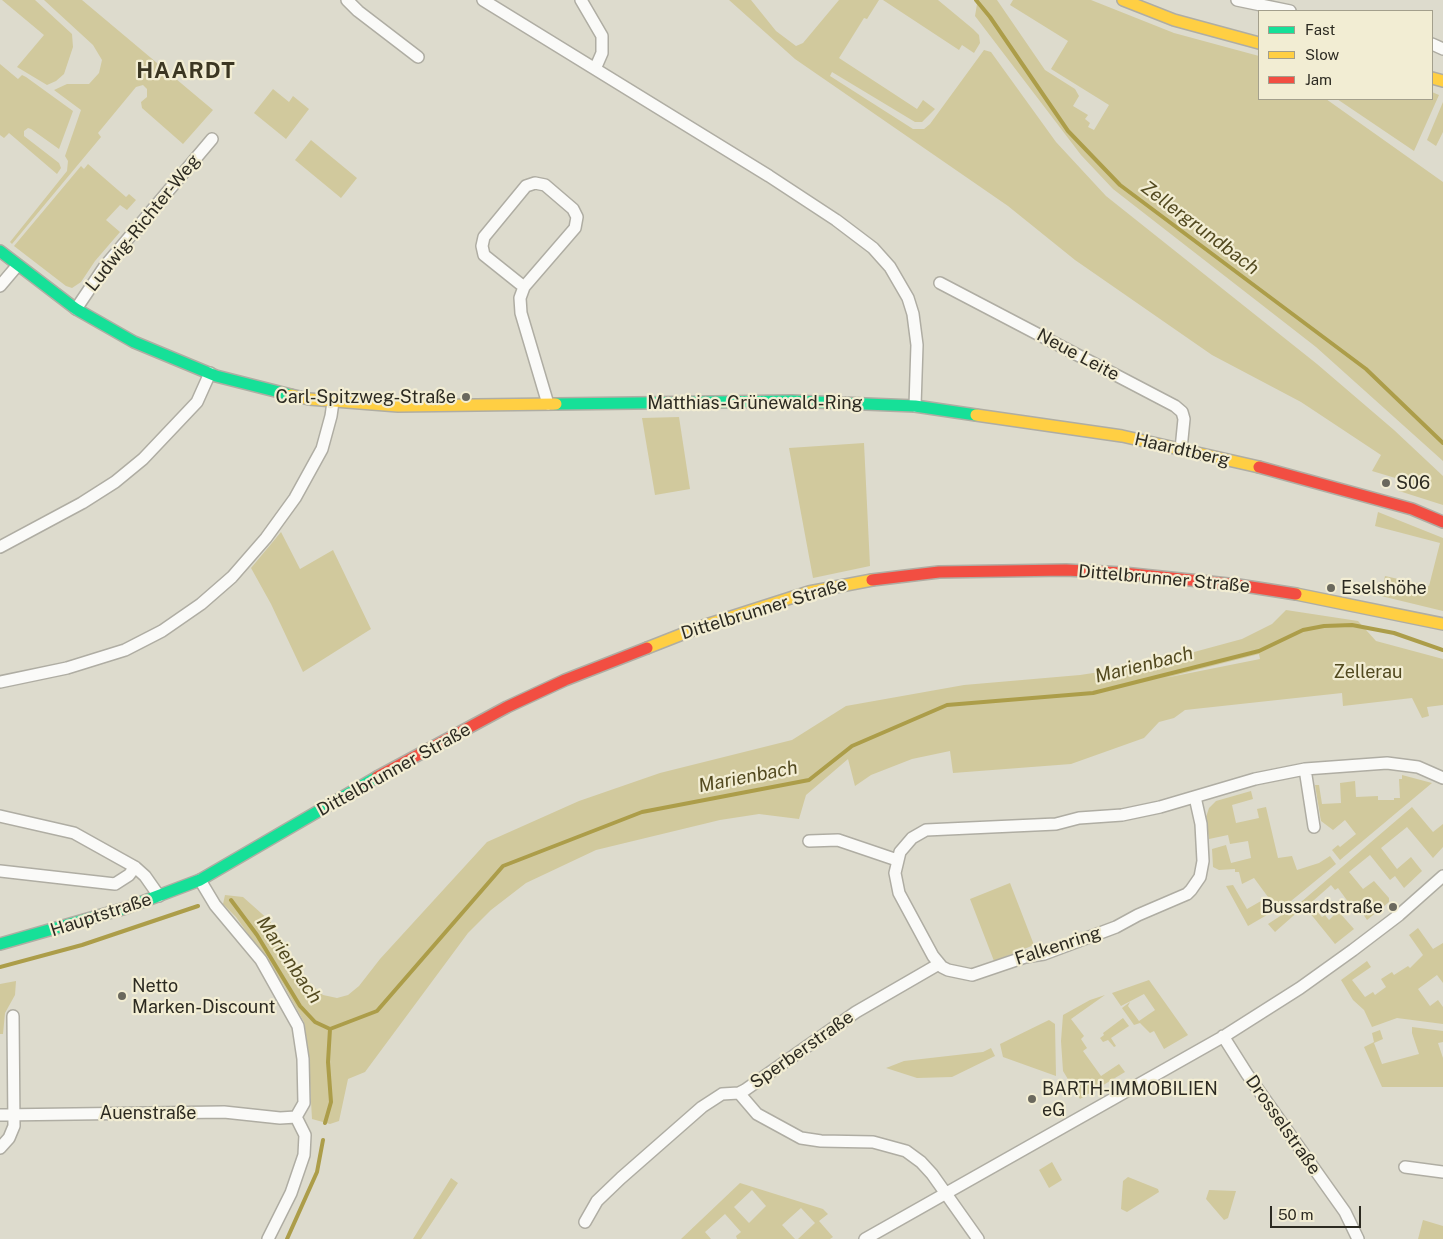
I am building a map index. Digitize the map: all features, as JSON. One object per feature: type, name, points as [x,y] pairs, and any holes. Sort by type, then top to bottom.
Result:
[{"type":"street","points":[[347,0],[358,11],[418,57]]},
{"type":"street","points":[[483,0],[769,176],[836,220],[873,248],[890,267],[908,298],[913,314],[917,345],[915,406]]},
{"type":"street","points":[[581,0],[602,36],[602,53],[595,69]]},
{"type":"street","points":[[1123,0],[1174,20],[1258,43]]},
{"type":"street","points":[[1237,0],[1285,10]]},
{"type":"street","name":"Ludwig-Richter-Weg","points":[[76,309],[105,266],[212,139]]},
{"type":"street","points":[[524,287],[484,255],[482,246],[484,237],[526,186],[535,183],[545,185],[573,208],[577,217],[574,228],[524,287],[520,298],[520,313],[548,404]]},
{"type":"street","name":"Matthias-Grünewald-Ring","points":[[0,251],[17,266],[76,309],[134,342],[210,373],[264,390],[333,402],[398,406],[792,401],[915,406]]},
{"type":"street","points":[[0,286],[17,266]]},
{"type":"street","name":"Neue Leite","points":[[940,283],[1175,406],[1182,412],[1184,419],[1181,449]]},
{"type":"street","points":[[0,547],[82,503],[115,482],[143,459],[198,402],[210,373]]},
{"type":"street","points":[[0,682],[67,668],[125,650],[162,631],[201,604],[232,577],[266,538],[295,498],[322,449],[332,416],[333,402]]},
{"type":"street","name":"Haardtberg","points":[[915,406],[1122,436],[1297,476],[1412,510],[1443,522]]},
{"type":"street","name":"Dittelbrunner Straße","points":[[200,880],[383,774],[507,708],[565,680],[703,626],[809,592],[844,584],[939,572],[1066,570],[1123,573],[1238,585],[1316,597],[1443,624]]},
{"type":"street","points":[[939,964],[899,893],[895,873],[898,860],[907,842],[926,830],[1056,824],[1079,818],[1125,814],[1195,797],[1255,779],[1305,769],[1387,763],[1418,767],[1443,778]]},
{"type":"street","points":[[1305,769],[1314,827]]},
{"type":"street","name":"Falkenring","points":[[939,964],[956,974],[965,976],[979,973],[1025,957],[1044,954],[1116,927],[1186,894],[1199,881],[1203,866],[1202,831],[1195,797]]},
{"type":"street","points":[[0,816],[74,833],[135,867],[145,876],[159,896]]},
{"type":"street","points":[[809,841],[838,840],[898,860]]},
{"type":"street","points":[[0,871],[115,884],[129,875],[135,867]]},
{"type":"street","points":[[865,1239],[1223,1036],[1300,988],[1399,915],[1443,876]]},
{"type":"street","points":[[200,880],[215,905],[261,960],[298,1026],[303,1059],[304,1103],[296,1116],[305,1135],[304,1155],[291,1193],[268,1239]]},
{"type":"street","name":"Hauptstraße","points":[[0,944],[47,932],[159,896],[200,880]]},
{"type":"street","name":"Sperberstraße","points":[[585,1222],[597,1201],[680,1124],[715,1098],[722,1094],[739,1093],[856,1012],[939,964]]},
{"type":"street","points":[[0,1148],[13,1132],[13,1016]]},
{"type":"street","name":"Drosselstraße","points":[[1223,1036],[1344,1212],[1358,1239]]},
{"type":"street","points":[[739,1093],[757,1114],[801,1138],[821,1141],[873,1142],[906,1151],[926,1168],[978,1239]]},
{"type":"street","name":"Auenstraße","points":[[0,1116],[13,1114],[224,1112],[280,1118],[296,1116]]},
{"type":"street","points":[[1405,1166],[1443,1172]]},
{"type":"green space","points":[[2,0],[35,0],[72,34],[73,47],[64,74],[56,81],[47,85],[17,67],[44,35]]},
{"type":"green space","points":[[44,0],[82,0],[213,110],[183,144],[142,108],[141,102],[147,97],[147,89],[143,85],[136,87],[98,133],[101,137],[12,244],[10,242],[67,171],[68,161],[65,156],[81,110],[54,90],[67,84],[89,84],[99,73],[102,60],[93,45]]},
{"type":"green space","points":[[729,0],[751,0],[776,31],[796,46],[803,43],[839,0],[879,0],[867,19],[864,18],[839,58],[917,109],[923,100],[935,109],[922,122],[915,122],[832,72],[830,76],[913,129],[924,129],[930,124],[984,50],[991,52],[1056,142],[1106,196],[1317,364],[1394,430],[1443,476],[1443,505],[1399,491],[1402,480],[1372,471],[1381,455],[1301,402],[1212,355],[1075,260],[1008,206],[795,59]]},
{"type":"green space","points":[[883,0],[938,0],[979,35],[980,43],[974,53],[962,45],[959,50]]},
{"type":"green space","points":[[974,0],[997,0],[1045,70],[1075,89],[1079,96],[1073,106],[1088,115],[1085,119],[1090,123],[1088,127],[1094,130],[1109,105],[1051,69],[1068,41],[1010,5],[1013,0],[1091,0],[1174,33],[1258,56],[1258,100],[1327,100],[1443,182],[1443,461],[1316,347],[1113,189],[1081,155],[975,16],[977,4]]},
{"type":"green space","points":[[0,64],[18,79],[22,75],[26,77],[73,111],[59,149],[31,129],[28,128],[24,131],[24,136],[59,163],[61,168],[57,174],[9,133],[4,138],[0,135]]},
{"type":"green space","points":[[273,89],[289,102],[293,96],[309,109],[286,139],[254,113]]},
{"type":"green space","points":[[1433,92],[1439,95],[1414,151],[1338,100],[1433,100]]},
{"type":"green space","points":[[1443,102],[1443,132],[1436,146],[1427,140]]},
{"type":"green space","points":[[311,140],[357,178],[341,198],[295,160]]},
{"type":"green space","points":[[88,164],[126,197],[129,194],[136,200],[127,210],[120,205],[106,220],[120,232],[95,261],[81,282],[72,288],[66,286],[14,246],[81,166],[84,169]]},
{"type":"green space","points":[[679,417],[690,489],[655,495],[642,418]]},
{"type":"green space","points":[[864,443],[870,566],[813,578],[789,448]]},
{"type":"green space","points":[[1378,512],[1443,538],[1443,611],[1381,596],[1385,576],[1429,586],[1440,543],[1375,526]]},
{"type":"green space","points":[[281,532],[300,569],[333,550],[371,629],[303,672],[271,604],[251,568]]},
{"type":"green space","name":"Zellerau","points":[[1286,610],[1358,621],[1376,641],[1443,659],[1443,705],[1427,707],[1429,716],[1422,718],[1412,698],[1343,706],[1342,693],[1185,710],[1174,718],[1159,722],[1144,738],[1071,764],[953,773],[950,751],[912,759],[871,775],[855,786],[848,759],[806,795],[799,819],[759,814],[720,820],[596,850],[526,883],[491,910],[468,933],[365,1072],[348,1079],[339,1121],[330,1124],[312,1119],[308,1048],[304,1022],[283,984],[236,917],[223,904],[225,895],[243,897],[270,921],[304,978],[323,995],[337,998],[348,995],[359,986],[380,959],[487,842],[579,801],[660,773],[792,740],[846,706],[964,685],[1080,675],[1146,665],[1242,639],[1272,624]],"holes":[[[1259,654],[1260,659],[1165,678]]]},
{"type":"green space","points":[[1402,775],[1432,783],[1340,860],[1332,850],[1338,845],[1340,847],[1356,834],[1345,820],[1333,830],[1321,821],[1315,785],[1319,785],[1322,804],[1341,803],[1340,783],[1355,781],[1356,797],[1378,796],[1378,800],[1394,800],[1394,798],[1400,798],[1399,779],[1402,779]]},
{"type":"green space","points":[[1251,791],[1253,799],[1232,805],[1236,823],[1259,818],[1257,809],[1266,807],[1278,858],[1292,856],[1297,870],[1319,863],[1330,856],[1336,864],[1291,901],[1248,926],[1226,886],[1233,885],[1247,909],[1268,897],[1254,878],[1242,884],[1239,872],[1235,872],[1235,869],[1219,870],[1213,867],[1212,849],[1226,845],[1231,863],[1251,858],[1248,841],[1230,844],[1228,835],[1209,839],[1206,817],[1209,808],[1216,801]]},
{"type":"green space","points":[[1412,807],[1433,832],[1443,824],[1443,847],[1433,858],[1407,827],[1381,848],[1397,869],[1411,857],[1422,871],[1404,888],[1395,876],[1390,880],[1370,855],[1349,872],[1363,889],[1374,881],[1389,898],[1389,902],[1367,920],[1361,911],[1357,914],[1338,888],[1335,890],[1331,885],[1313,901],[1317,906],[1314,908],[1322,917],[1325,915],[1329,920],[1338,911],[1354,929],[1335,944],[1301,902]]},
{"type":"green space","points":[[1010,883],[1034,945],[994,961],[970,899]]},
{"type":"green space","points":[[1297,905],[1301,909],[1275,932],[1268,924]]},
{"type":"green space","points":[[1418,928],[1433,949],[1443,943],[1443,983],[1437,975],[1418,989],[1430,1006],[1438,1000],[1443,1007],[1443,1024],[1397,1018],[1372,1027],[1364,1010],[1353,1000],[1341,980],[1367,961],[1371,967],[1352,980],[1365,997],[1373,992],[1375,995],[1386,987],[1381,979],[1392,972],[1394,975],[1408,966],[1410,968],[1423,955],[1409,935]]},
{"type":"green space","points":[[1149,980],[1188,1035],[1164,1049],[1154,1031],[1150,1033],[1140,1023],[1134,1025],[1122,1008],[1130,1002],[1128,1006],[1139,1021],[1155,1010],[1144,994],[1121,1006],[1112,993]]},
{"type":"green space","points":[[16,981],[15,995],[5,1013],[3,1034],[0,1034],[0,984]]},
{"type":"green space","points":[[1105,995],[1071,1019],[1084,1036],[1081,1039],[1087,1048],[1083,1051],[1101,1076],[1119,1064],[1125,1072],[1080,1099],[1063,1071],[1061,1041],[1063,1015],[1090,1000]]},
{"type":"green space","points":[[1123,1018],[1129,1026],[1111,1038],[1116,1046],[1114,1047],[1108,1040],[1103,1042],[1100,1038],[1104,1035],[1103,1033]]},
{"type":"green space","points":[[1049,1020],[1055,1024],[1056,1076],[1003,1057],[1000,1044]]},
{"type":"green space","points":[[1412,1027],[1443,1031],[1443,1042],[1438,1043],[1443,1058],[1443,1087],[1382,1087],[1364,1047],[1374,1042],[1372,1033],[1380,1030],[1383,1039],[1374,1043],[1382,1064],[1419,1054],[1412,1033]]},
{"type":"green space","points":[[991,1048],[995,1056],[952,1077],[917,1078],[886,1068],[904,1061],[983,1052]]},
{"type":"green space","points":[[1052,1162],[1062,1180],[1049,1188],[1039,1170]]},
{"type":"green space","points":[[1128,1177],[1158,1189],[1159,1192],[1127,1212],[1121,1209],[1123,1181]]},
{"type":"green space","points":[[451,1178],[458,1183],[421,1239],[413,1239]]},
{"type":"green space","points":[[740,1183],[823,1209],[828,1214],[819,1221],[833,1237],[830,1239],[798,1239],[815,1223],[801,1208],[782,1225],[795,1239],[737,1239],[736,1236],[741,1232],[725,1214],[705,1232],[711,1239],[681,1239]],"holes":[[[752,1190],[766,1206],[749,1223],[734,1207]]]},
{"type":"green space","points":[[1209,1190],[1236,1191],[1228,1218],[1224,1220],[1206,1199]]},
{"type":"green space","points":[[1423,1220],[1443,1226],[1443,1239],[1418,1239]]},
{"type":"waterway","name":"Zellergrundbach","points":[[976,0],[990,17],[1068,131],[1120,185],[1366,369],[1443,443]]},
{"type":"waterway","name":"Marienbach","points":[[231,900],[257,935],[300,1006],[315,1022],[330,1029],[377,1011],[503,866],[642,812],[809,780],[852,746],[947,705],[1093,693],[1259,651],[1303,630],[1324,626],[1352,625],[1394,633],[1443,650]]},
{"type":"waterway","name":"Marienbach","points":[[0,967],[82,945],[198,906]]},
{"type":"waterway","points":[[325,1123],[331,1102],[328,1062],[330,1029]]},
{"type":"waterway","points":[[287,1239],[317,1172],[323,1140]]},
{"type":"traffic: fast","points":[[0,251],[76,309],[134,342],[216,376],[291,395]]},
{"type":"traffic: fast","points":[[556,404],[792,401],[915,406],[976,415]]},
{"type":"traffic: fast","points":[[0,944],[126,908],[200,880],[377,777]]},
{"type":"traffic: slow","points":[[1123,0],[1174,20],[1258,43]]},
{"type":"traffic: slow","points":[[1433,78],[1443,81]]},
{"type":"traffic: slow","points":[[291,395],[309,399],[398,406],[556,404]]},
{"type":"traffic: slow","points":[[976,415],[1122,436],[1259,467]]},
{"type":"traffic: slow","points":[[647,648],[703,626],[809,592],[872,580]]},
{"type":"traffic: slow","points":[[1296,594],[1443,624]]},
{"type":"traffic: jam","points":[[1259,467],[1412,509],[1443,522]]},
{"type":"traffic: jam","points":[[872,580],[939,572],[1066,570],[1123,573],[1238,585],[1296,594]]},
{"type":"traffic: jam","points":[[377,777],[507,707],[565,680],[647,648]]},
{"type":"place","name":"Carl-Spitzweg-Straße","points":[[466,397]]},
{"type":"place","name":"S06","points":[[1386,483]]},
{"type":"place","name":"Eselshöhe","points":[[1331,588]]},
{"type":"place","name":"Bussardstraße","points":[[1393,907]]},
{"type":"place","name":"Netto Marken-Discount","points":[[122,996]]},
{"type":"place","name":"BARTH-IMMOBILIEN eG","points":[[1032,1099]]},
{"type":"district","name":"HAARDT","points":[[186,71]]}]
